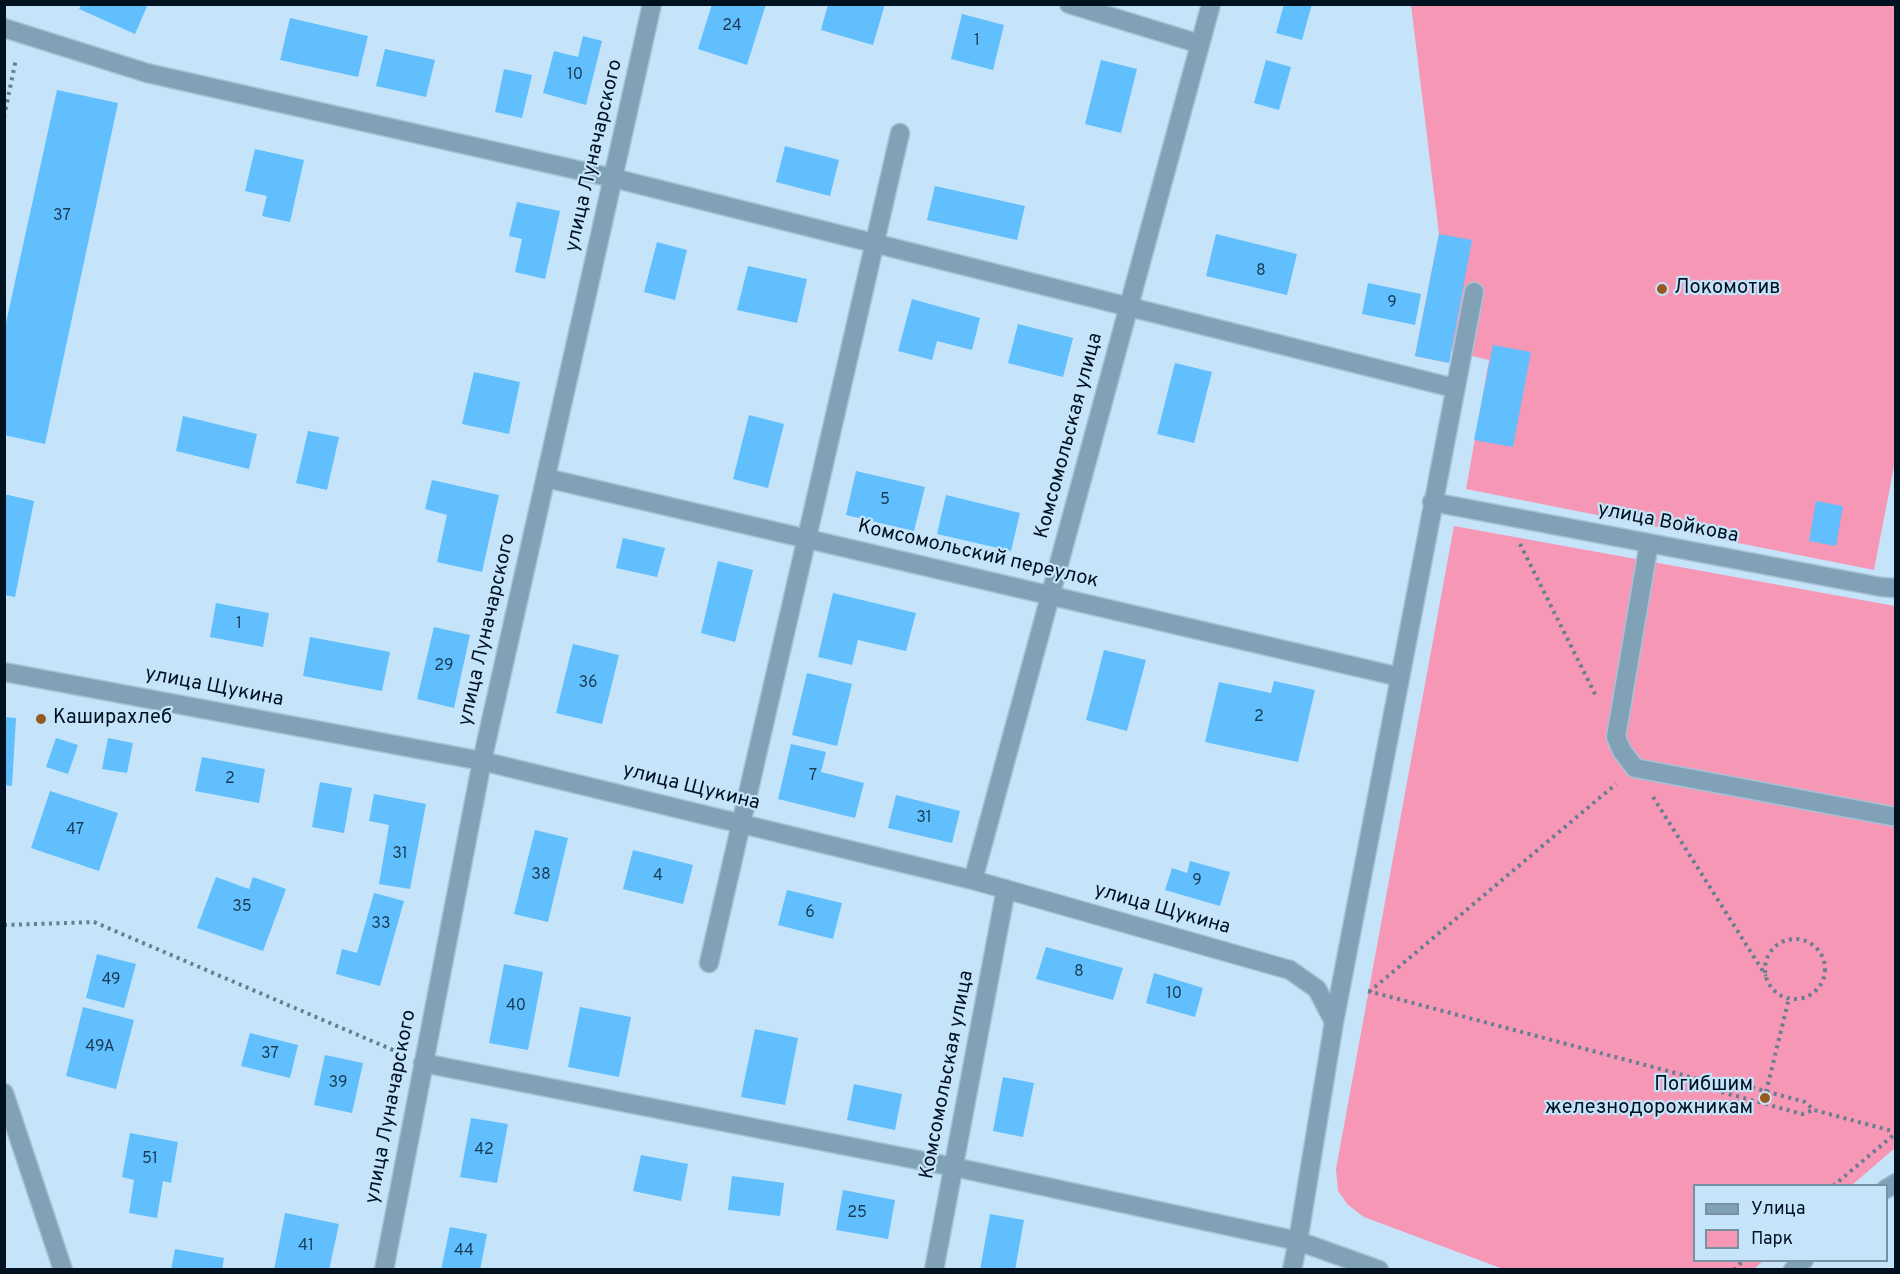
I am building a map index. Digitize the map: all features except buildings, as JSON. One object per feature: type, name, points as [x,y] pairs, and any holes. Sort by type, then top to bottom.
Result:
[{"type":"street","name":"улица Луначарского","points":[[384,1269],[482,761],[652,4]]},
{"type":"street","points":[[1069,4],[1200,44]]},
{"type":"street","name":"Комсомольская улица","points":[[973,880],[1211,4]]},
{"type":"street","points":[[4,28],[147,73],[613,178],[1454,388]]},
{"type":"street","points":[[709,963],[900,133]]},
{"type":"street","points":[[1292,1269],[1341,984],[1474,291]]},
{"type":"street","name":"Комсомольский переулок","points":[[546,478],[1400,677]]},
{"type":"street","name":"улица Войкова","points":[[1432,502],[1896,588]]},
{"type":"street","points":[[1649,543],[1616,737],[1622,752],[1635,768],[1896,817]]},
{"type":"street","name":"улица Щукина","points":[[4,672],[482,761],[973,880],[1290,970],[1317,989],[1334,1022]]},
{"type":"street","name":"Комсомольская улица","points":[[934,1269],[1006,889]]},
{"type":"street","points":[[423,1063],[954,1167],[1298,1241],[1379,1269]]},
{"type":"street","points":[[4,1093],[63,1269]]},
{"type":"path","points":[[1506,516],[1616,737]]},
{"type":"path","points":[[1369,992],[1635,768],[1766,976],[1770,986],[1779,994],[1800,999],[1810,995],[1818,988],[1824,978],[1825,965],[1821,953],[1812,944],[1800,939],[1787,940],[1777,945],[1769,953],[1765,964],[1766,976]]},
{"type":"path","points":[[4,925],[94,922],[423,1063]]},
{"type":"path","points":[[1341,984],[1709,1082],[1721,1080],[1805,1102],[1814,1110],[1896,1132]]},
{"type":"path","points":[[1766,1092],[1789,998]]},
{"type":"path","points":[[1709,1082],[1718,1091],[1802,1114],[1814,1110]]},
{"type":"path","points":[[1834,1184],[1896,1132]]},
{"type":"green space","name":"Локомотив","points":[[1411,5],[1895,5],[1896,456],[1874,570],[1466,489],[1489,360],[1451,351],[1449,363],[1415,356],[1439,234]]},
{"type":"green space","points":[[1454,526],[1895,606],[1895,1148],[1853,1184],[1693,1184],[1693,1262],[1762,1262],[1753,1270],[1503,1269],[1364,1217],[1348,1205],[1338,1191],[1336,1169]]},
{"type":"place","name":"Локомотив","points":[[1662,289]]},
{"type":"place","name":"Каширахлеб","points":[[41,719]]},
{"type":"place","name":"Погибшим железнодорожникам","points":[[1765,1098]]}]
